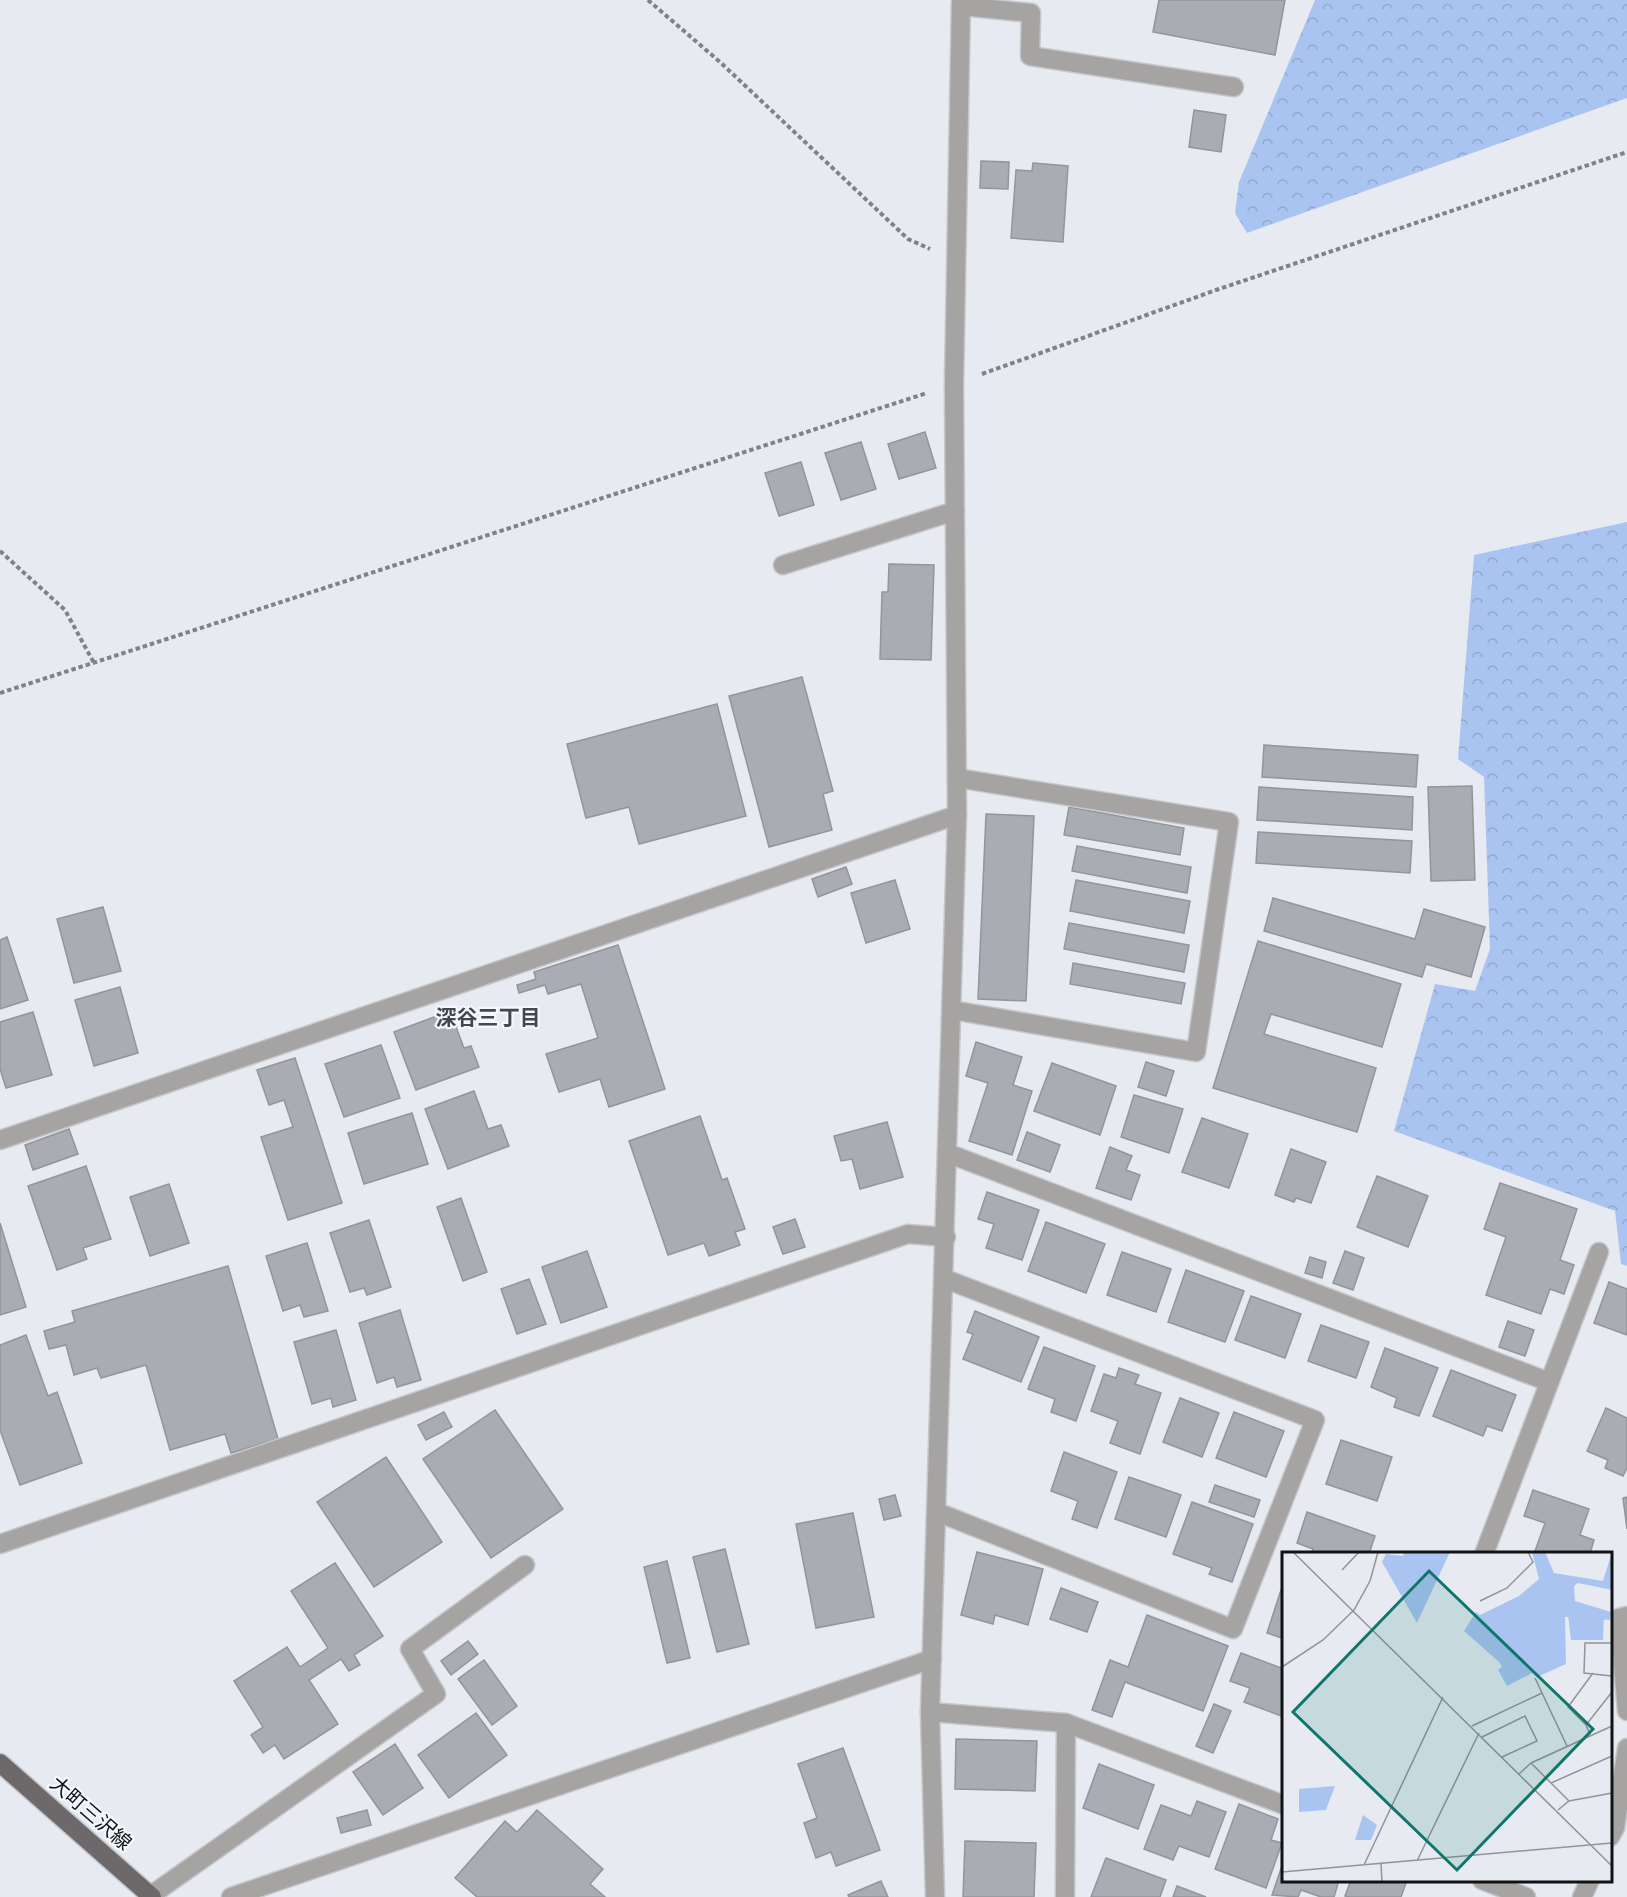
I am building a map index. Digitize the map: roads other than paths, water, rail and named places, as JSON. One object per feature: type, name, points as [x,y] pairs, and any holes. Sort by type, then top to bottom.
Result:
[{"type":"main road","name":"大町三沢線","points":[[0,1763],[151,1897]]},
{"type":"street","points":[[935,1897],[930,1712],[945,1279],[957,815],[954,384],[961,3],[1031,13],[1030,56],[1234,87]]},
{"type":"street","points":[[783,565],[955,511]]},
{"type":"street","points":[[952,1010],[1196,1052],[1229,822],[957,778]]},
{"type":"street","points":[[0,1140],[957,815]]},
{"type":"street","points":[[947,1153],[1549,1382]]},
{"type":"street","points":[[0,1544],[909,1234],[946,1237]]},
{"type":"street","points":[[1485,1552],[1599,1252]]},
{"type":"street","points":[[937,1512],[1233,1629],[1315,1420],[945,1279]]},
{"type":"street","points":[[151,1897],[436,1694],[410,1649],[525,1565]]},
{"type":"street","points":[[1627,1616],[1618,1618],[1627,1711]]},
{"type":"street","points":[[231,1897],[932,1659]]},
{"type":"street","points":[[930,1712],[1066,1723],[1282,1804]]},
{"type":"street","points":[[1065,1897],[1066,1723]]},
{"type":"street","points":[[1618,1831],[1627,1748]]},
{"type":"street","points":[[1485,1882],[1526,1897]]},
{"type":"street","points":[[1582,1897],[1590,1882]]},
{"type":"district","name":"深谷三丁目","points":[[488,1017]]}]
